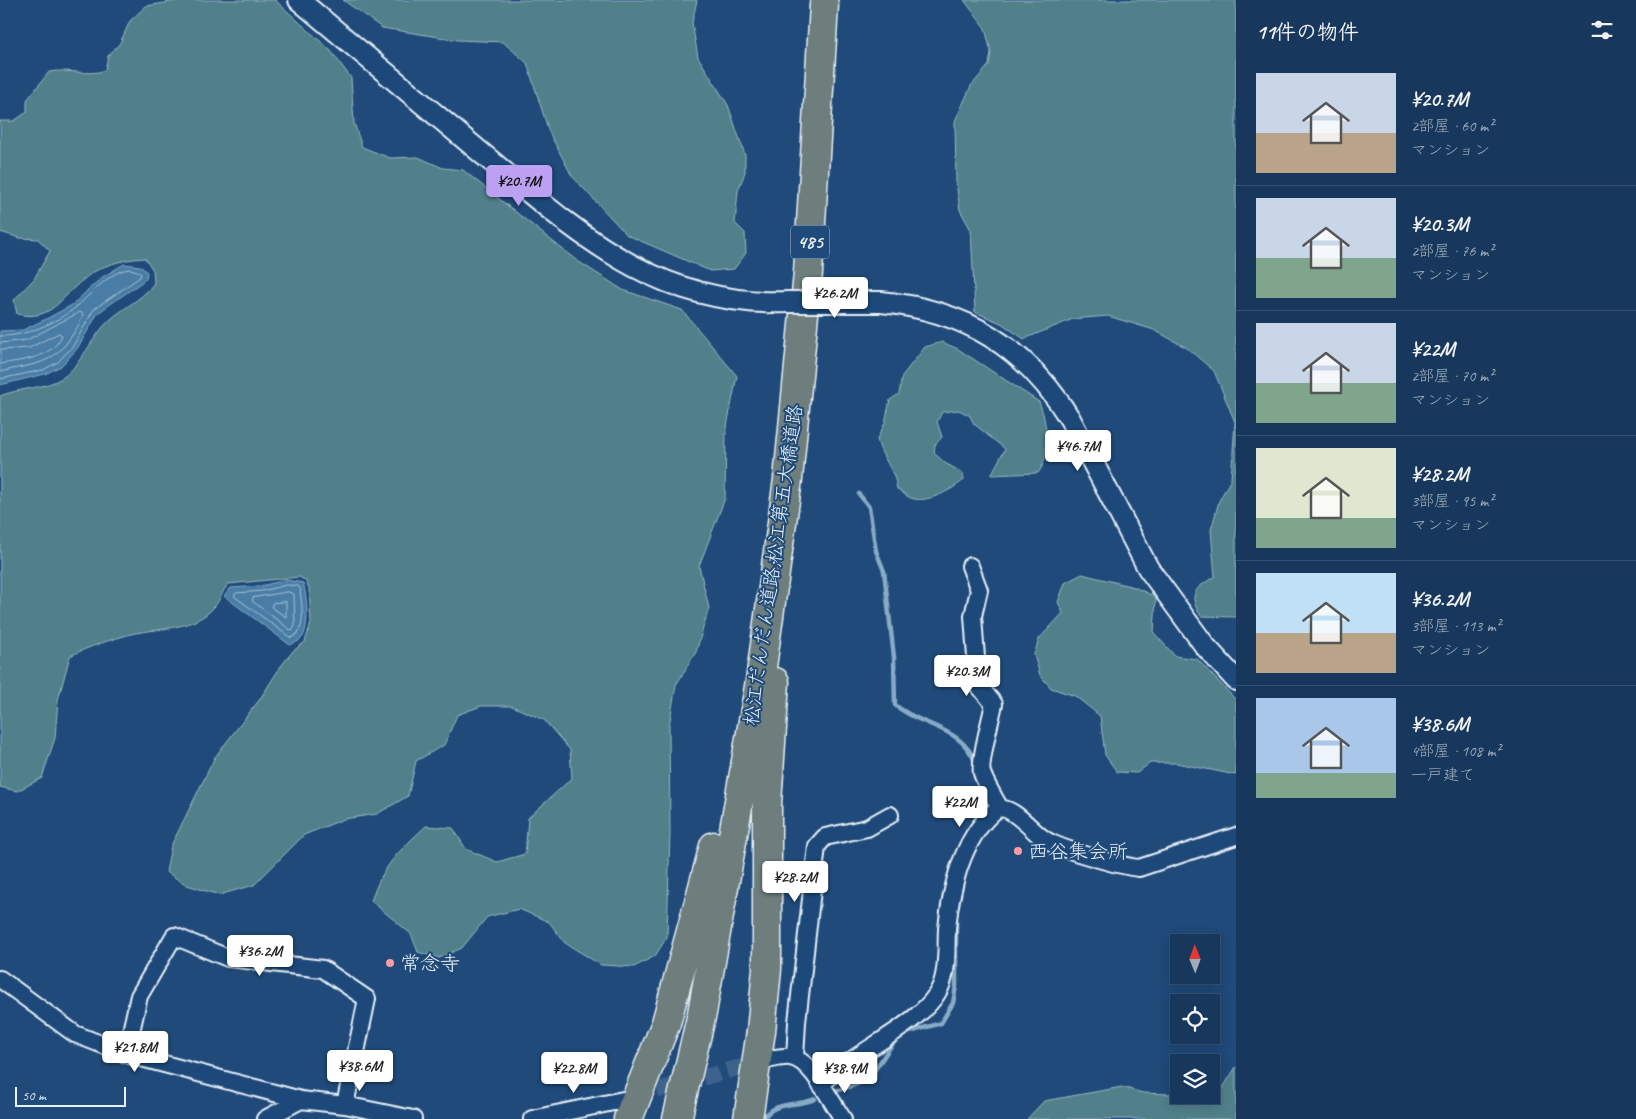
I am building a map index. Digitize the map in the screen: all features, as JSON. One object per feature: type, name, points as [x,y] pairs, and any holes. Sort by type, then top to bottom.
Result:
[{"type":"highway","name":"松江だんだん道路;松江第五大橋道路","points":[[677,1119],[702,1013],[760,681],[788,479],[808,273],[824,5]]},
{"type":"highway","points":[[748,1119],[761,1031],[767,969],[767,804],[788,479]]},
{"type":"highway","points":[[625,1110],[666,1022],[711,861],[735,752],[760,681]]},
{"type":"street","points":[[299,0],[534,196],[584,236],[616,258],[671,284],[703,294],[761,304],[789,302],[881,302],[920,307],[960,321],[998,340],[1035,371],[1058,400],[1070,419],[1148,568],[1205,646],[1236,680]]},
{"type":"street","points":[[970,566],[979,590],[973,616],[978,685],[994,704],[985,753],[981,761],[982,772],[1000,808]]},
{"type":"street","points":[[1000,808],[1009,810],[1046,840],[1124,866],[1139,868],[1236,836]]},
{"type":"street","points":[[821,1085],[836,1070],[918,1012],[938,992],[944,976],[949,918],[963,858],[970,842],[980,827],[1000,808]]},
{"type":"street","points":[[795,1058],[797,1022],[817,846],[825,838],[867,828],[890,815]]},
{"type":"street","points":[[126,1054],[139,996],[174,936],[228,958],[323,969],[367,999],[345,1105]]},
{"type":"street","points":[[0,979],[75,1034],[126,1054],[301,1100],[345,1105],[413,1119]]},
{"type":"street","points":[[766,1060],[784,1057],[795,1058],[802,1062],[821,1085],[843,1119]]},
{"type":"street","points":[[265,1119],[301,1100]]},
{"type":"street","points":[[532,1119],[625,1110]]},
{"type":"green space","points":[[183,0],[275,0],[331,51],[351,78],[354,123],[362,147],[390,158],[418,157],[443,168],[463,170],[576,260],[623,290],[682,310],[737,376],[726,431],[725,498],[699,566],[709,608],[696,652],[676,685],[669,726],[670,833],[667,937],[655,956],[634,967],[601,965],[565,943],[549,922],[519,909],[487,917],[462,948],[439,958],[418,952],[411,934],[371,901],[381,878],[393,859],[426,826],[453,828],[466,849],[497,862],[525,854],[528,818],[572,778],[570,750],[544,720],[512,706],[481,706],[457,715],[444,745],[416,761],[408,796],[377,814],[344,819],[304,835],[254,885],[219,895],[187,885],[166,872],[171,846],[215,757],[260,699],[281,666],[293,651],[305,642],[311,623],[309,588],[305,580],[299,577],[228,584],[214,607],[197,620],[176,627],[131,634],[93,646],[70,656],[58,700],[55,738],[42,778],[17,791],[0,787],[0,396],[55,382],[68,374],[109,321],[149,290],[154,283],[153,270],[145,258],[121,261],[105,266],[90,274],[55,307],[39,315],[17,314],[14,300],[34,279],[50,251],[38,239],[20,238],[0,232],[0,121],[14,121],[27,112],[27,100],[49,72],[92,73],[105,70],[108,56],[120,43],[130,21],[146,6]]},
{"type":"green space","points":[[343,0],[697,0],[692,23],[698,57],[728,105],[745,155],[745,172],[738,191],[735,223],[745,233],[746,253],[734,269],[710,271],[627,235],[572,176],[549,132],[527,63],[503,42],[458,40],[382,28]]},
{"type":"green space","points":[[964,0],[1236,0],[1236,617],[1201,616],[1194,602],[1195,592],[1198,588],[1215,577],[1211,530],[1219,501],[1231,479],[1235,422],[1214,371],[1187,348],[1154,330],[1108,316],[1073,319],[1024,339],[1001,323],[975,312],[971,230],[960,210],[956,182],[955,121],[971,86],[989,65],[991,52],[985,28]]},
{"type":"green space","points":[[942,342],[958,349],[1039,402],[1046,428],[1046,448],[1045,458],[1038,473],[991,475],[1005,449],[974,424],[970,416],[959,410],[942,412],[937,422],[942,437],[935,445],[934,453],[945,463],[963,473],[964,480],[947,491],[927,499],[912,498],[897,489],[894,475],[877,439],[885,423],[890,400],[899,394],[902,376],[925,347]]},
{"type":"green space","points":[[1082,574],[1134,587],[1156,597],[1154,633],[1175,656],[1197,659],[1236,700],[1236,775],[1176,763],[1150,763],[1137,773],[1117,772],[1105,755],[1100,716],[1075,696],[1051,688],[1040,675],[1034,655],[1039,639],[1063,613],[1058,602],[1065,583]]},
{"type":"green space","points":[[1236,1067],[1236,1119],[1027,1119],[1044,1101],[1122,1087],[1143,1093],[1170,1094],[1170,1104],[1220,1104],[1220,1092]]},
{"type":"water","points":[[124,264],[140,266],[147,272],[146,279],[98,313],[77,349],[61,366],[45,374],[0,385],[0,331],[23,330],[48,318],[72,305],[101,278]]},
{"type":"water","points":[[286,580],[303,583],[306,595],[307,621],[304,635],[300,640],[290,645],[224,596],[231,588],[261,586]]},
{"type":"waterway","points":[[859,494],[869,507],[876,551],[884,571],[894,657],[895,705],[906,713],[941,729],[962,742],[970,752],[976,765]]},
{"type":"waterway","points":[[960,846],[984,806],[986,796]]},
{"type":"waterway","points":[[906,1033],[941,1023],[953,1003],[956,986],[956,921]]},
{"type":"waterway","points":[[830,1092],[865,1080],[897,1039]]},
{"type":"waterway","points":[[763,1119],[768,1113],[780,1106],[815,1099]]},
{"type":"tunnel","points":[[634,1097],[762,1061]]},
{"type":"place","name":"西谷集会所","points":[[1018,851]]},
{"type":"place","name":"常念寺","points":[[390,963]]}]
